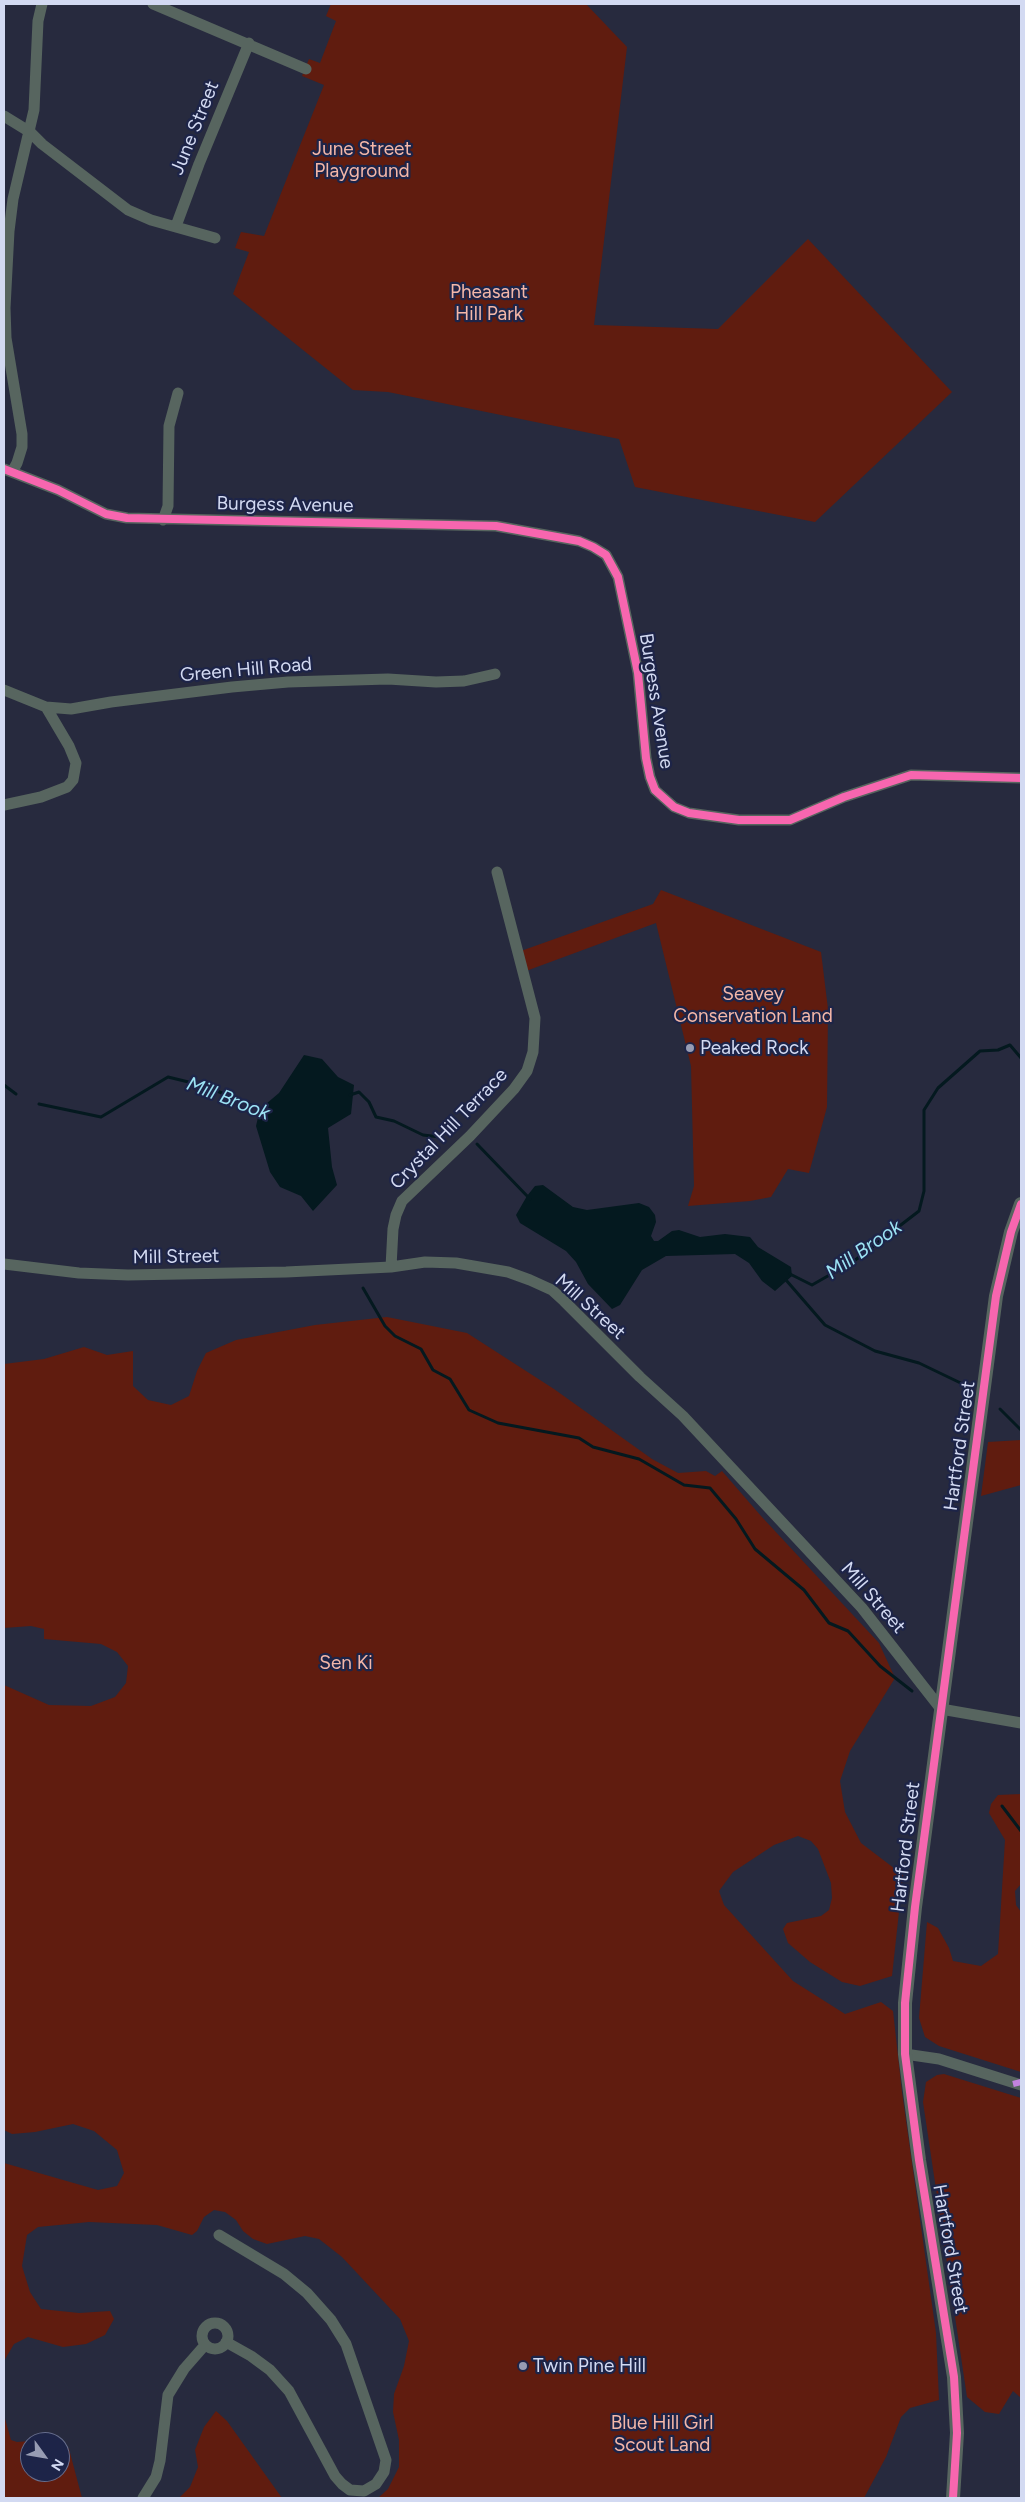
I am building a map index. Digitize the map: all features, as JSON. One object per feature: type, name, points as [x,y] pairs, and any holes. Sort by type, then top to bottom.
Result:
[{"type":"street","points":[[8,470],[18,463],[22,447],[22,434],[9,389],[5,308],[9,231],[13,199],[34,110],[38,21],[42,4]]},
{"type":"street","points":[[153,4],[306,69]]},
{"type":"street","name":"June Street","points":[[176,226],[198,164],[248,43]]},
{"type":"street","points":[[4,116],[30,132],[42,144],[128,210],[151,220],[215,238]]},
{"type":"street","points":[[163,520],[168,506],[169,426],[178,393]]},
{"type":"street","name":"Burgess Avenue","points":[[8,470],[58,490],[106,514],[127,518],[496,526],[579,541],[593,547],[606,555],[618,577],[638,673],[646,758],[650,777],[655,790],[674,807],[688,812],[739,820],[790,820],[844,797],[911,775],[1021,778]]},
{"type":"street","name":"Green Hill Road","points":[[4,690],[46,707],[71,709],[111,702],[288,682],[388,679],[436,682],[464,681],[495,674]]},
{"type":"street","points":[[4,805],[41,797],[67,787],[73,780],[76,763],[69,746],[46,707]]},
{"type":"street","name":"Crystal Hill Terrace","points":[[391,1267],[393,1229],[402,1201],[470,1136],[514,1089],[527,1071],[533,1052],[535,1018],[497,872]]},
{"type":"street","name":"Hartford Street","points":[[953,2498],[957,2433],[954,2377],[921,2178],[906,2054],[907,1974],[996,1296],[1011,1232],[1021,1204]]},
{"type":"street","name":"Mill Street","points":[[4,1264],[79,1273],[128,1276],[286,1272],[391,1267],[425,1262],[456,1263],[508,1272],[552,1290],[640,1377],[683,1416],[862,1608],[941,1709]]},
{"type":"street","points":[[941,1709],[1021,1723]]},
{"type":"street","points":[[906,2054],[939,2059],[1021,2085]]},
{"type":"street","points":[[219,2235],[284,2274],[307,2293],[331,2320],[346,2344],[386,2460],[384,2472],[376,2484],[364,2491],[350,2490],[342,2484],[335,2476],[289,2391],[264,2366],[226,2342]]},
{"type":"street","points":[[205,2345],[202,2331],[213,2323],[225,2328],[226,2342]]},
{"type":"street","points":[[205,2345],[216,2349],[226,2342]]},
{"type":"street","points":[[143,2498],[156,2478],[160,2461],[168,2394],[184,2369],[205,2345]]},
{"type":"green space","name":"Pheasant Hill Park","points":[[331,4],[586,4],[627,47],[594,325],[718,329],[808,239],[952,392],[815,522],[635,487],[619,439],[388,392],[353,390],[233,294],[249,252],[235,248],[241,232],[264,236],[324,85],[302,76],[309,59],[320,63],[336,21],[326,16]]},
{"type":"green space","name":"Seavey Conservation Land","points":[[661,890],[821,952],[828,1009],[827,1107],[809,1173],[788,1169],[771,1197],[750,1201],[688,1206],[694,1186],[691,1066],[656,923],[526,971],[518,952],[653,904]]},
{"type":"green space","points":[[387,1317],[467,1333],[554,1389],[652,1459],[678,1473],[706,1471],[715,1476],[722,1471],[761,1516],[879,1643],[895,1678],[850,1751],[840,1781],[845,1812],[861,1843],[903,1875],[892,1976],[860,1986],[842,1982],[810,1962],[788,1943],[783,1929],[787,1923],[821,1916],[829,1910],[832,1898],[831,1883],[818,1849],[811,1841],[798,1836],[774,1845],[733,1872],[719,1891],[724,1905],[793,1981],[845,2014],[881,2002],[893,2011],[902,2092],[936,2333],[939,2400],[910,2408],[901,2417],[886,2457],[864,2498],[378,2498],[388,2489],[399,2467],[399,2440],[393,2412],[394,2394],[404,2366],[409,2341],[400,2319],[342,2257],[319,2239],[305,2236],[267,2244],[253,2239],[243,2231],[236,2220],[225,2212],[214,2210],[204,2217],[197,2231],[192,2235],[157,2225],[89,2222],[38,2227],[27,2235],[22,2266],[30,2292],[41,2309],[79,2313],[110,2311],[114,2319],[105,2335],[86,2344],[63,2347],[28,2337],[14,2344],[4,2361],[4,2163],[98,2190],[117,2186],[124,2173],[117,2150],[94,2131],[73,2124],[35,2132],[12,2134],[4,2130],[4,1685],[49,1705],[91,1706],[115,1697],[126,1683],[128,1666],[117,1652],[101,1644],[44,1639],[44,1629],[31,1626],[4,1628],[4,1364],[44,1359],[84,1347],[107,1355],[133,1351],[133,1386],[148,1400],[171,1405],[189,1396],[197,1371],[206,1353],[236,1340],[315,1325]]},
{"type":"green space","points":[[1021,1440],[1021,1485],[981,1496],[988,1442]]},
{"type":"green space","points":[[1021,1794],[1021,1884],[1015,1891],[1016,1905],[1021,1912],[1021,2072],[939,2046],[925,2037],[919,2018],[927,1922],[938,1928],[949,1948],[953,1961],[981,1966],[998,1954],[1005,1840],[989,1813],[991,1804],[998,1795]]},
{"type":"green space","points":[[944,2074],[1021,2098],[1021,2398],[1013,2391],[999,2414],[985,2412],[967,2397],[923,2102],[926,2082],[937,2075]]},
{"type":"green space","points":[[216,2411],[227,2421],[282,2498],[179,2498],[190,2487],[198,2467],[195,2450],[204,2427]]},
{"type":"green space","points":[[4,2415],[11,2440],[20,2442],[20,2482],[70,2482],[70,2453],[82,2498],[4,2498]]},
{"type":"water","points":[[304,1055],[322,1059],[338,1077],[354,1085],[351,1114],[328,1128],[332,1167],[337,1185],[313,1211],[301,1196],[280,1187],[270,1172],[256,1126],[260,1109],[279,1093]]},
{"type":"water","points":[[543,1185],[573,1207],[587,1210],[639,1203],[649,1207],[655,1215],[656,1222],[651,1236],[654,1241],[658,1241],[672,1231],[679,1230],[700,1237],[725,1234],[750,1237],[758,1247],[791,1267],[792,1276],[775,1291],[762,1281],[749,1263],[735,1254],[666,1256],[642,1270],[620,1305],[612,1309],[588,1284],[576,1262],[566,1251],[520,1223],[516,1215],[527,1196],[535,1186]]},
{"type":"waterway","name":"Mill Brook","points":[[790,1274],[812,1285],[854,1261],[919,1211],[924,1191],[924,1110],[938,1088],[980,1051],[998,1050],[1010,1045],[1021,1058]]},
{"type":"waterway","name":"Mill Brook","points":[[39,1104],[101,1117],[168,1077],[205,1086],[263,1110]]},
{"type":"waterway","name":"Mill Brook","points":[[4,1085],[16,1094]]},
{"type":"waterway","name":"Mill Brook","points":[[350,1095],[359,1092],[369,1102],[376,1117],[394,1121],[423,1135],[440,1137]]},
{"type":"waterway","name":"Mill Brook","points":[[477,1144],[530,1199]]},
{"type":"waterway","points":[[786,1280],[825,1325],[875,1351],[919,1363],[971,1388]]},
{"type":"waterway","points":[[363,1288],[385,1326],[395,1336],[421,1349],[433,1370],[450,1379],[469,1410],[498,1423],[579,1438],[593,1447],[639,1459],[684,1485],[710,1488],[736,1519],[755,1549],[804,1590],[829,1623],[848,1631],[880,1666],[912,1691]]},
{"type":"waterway","points":[[1000,1409],[1021,1430]]},
{"type":"waterway","points":[[1002,1806],[1021,1831]]},
{"type":"marked path","points":[[1013,2084],[1021,2082]]},
{"type":"cycle path","points":[[4,469],[58,490],[106,514],[127,518],[496,526],[579,541],[593,547],[606,555],[618,577],[638,673],[646,758],[650,777],[655,790],[674,807],[689,813],[739,820],[790,820],[844,797],[911,775],[1021,778]]},
{"type":"cycle path","points":[[953,2498],[957,2433],[954,2377],[919,2160],[905,2054],[905,2003],[915,1907],[996,1296],[1011,1232],[1021,1204]]},
{"type":"place","name":"Peaked Rock","points":[[690,1048]]},
{"type":"place","name":"Twin Pine Hill","points":[[523,2366]]},
{"type":"park label","name":"June Street Playground","points":[[362,160]]},
{"type":"park label","name":"Sen Ki","points":[[346,1663]]},
{"type":"park label","name":"Blue Hill Girl Scout Land","points":[[662,2434]]}]
